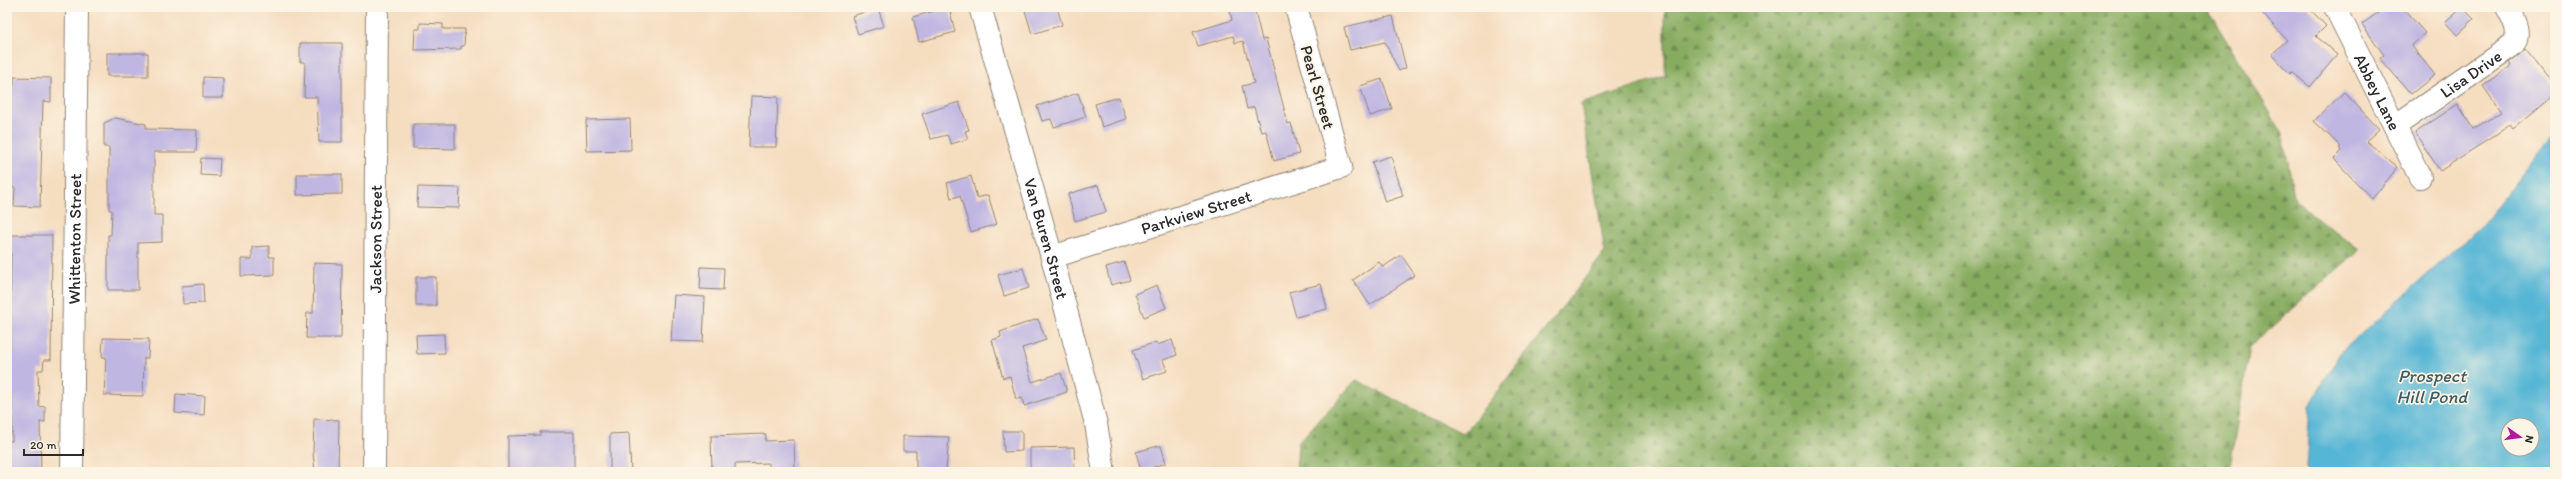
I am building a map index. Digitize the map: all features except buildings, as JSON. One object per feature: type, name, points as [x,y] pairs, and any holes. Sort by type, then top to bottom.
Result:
[{"type":"street","name":"Whittenton Street","points":[[72,472],[77,7]]},
{"type":"street","name":"Jackson Street","points":[[374,472],[377,7]]},
{"type":"street","name":"Van Buren Street","points":[[980,7],[1052,257],[1096,424],[1104,472]]},
{"type":"street","name":"Pearl Street","points":[[1296,7],[1341,166]]},
{"type":"street","name":"Abbey Lane","points":[[2335,7],[2420,177]]},
{"type":"street","name":"Lisa Drive","points":[[2395,126],[2513,45],[2516,40],[2517,29],[2507,7]]},
{"type":"street","name":"Parkview Street","points":[[1052,257],[1341,166]]},
{"type":"green space","points":[[1665,7],[2206,7],[2283,134],[2295,201],[2359,250],[2250,347],[2229,472],[1296,472],[1298,443],[1356,380],[1464,434],[1605,252],[1581,104],[1665,76]]},
{"type":"water","name":"Prospect Hill Pond","points":[[2555,135],[2555,472],[2308,472],[2306,468],[2310,406],[2340,353],[2479,228]]}]
